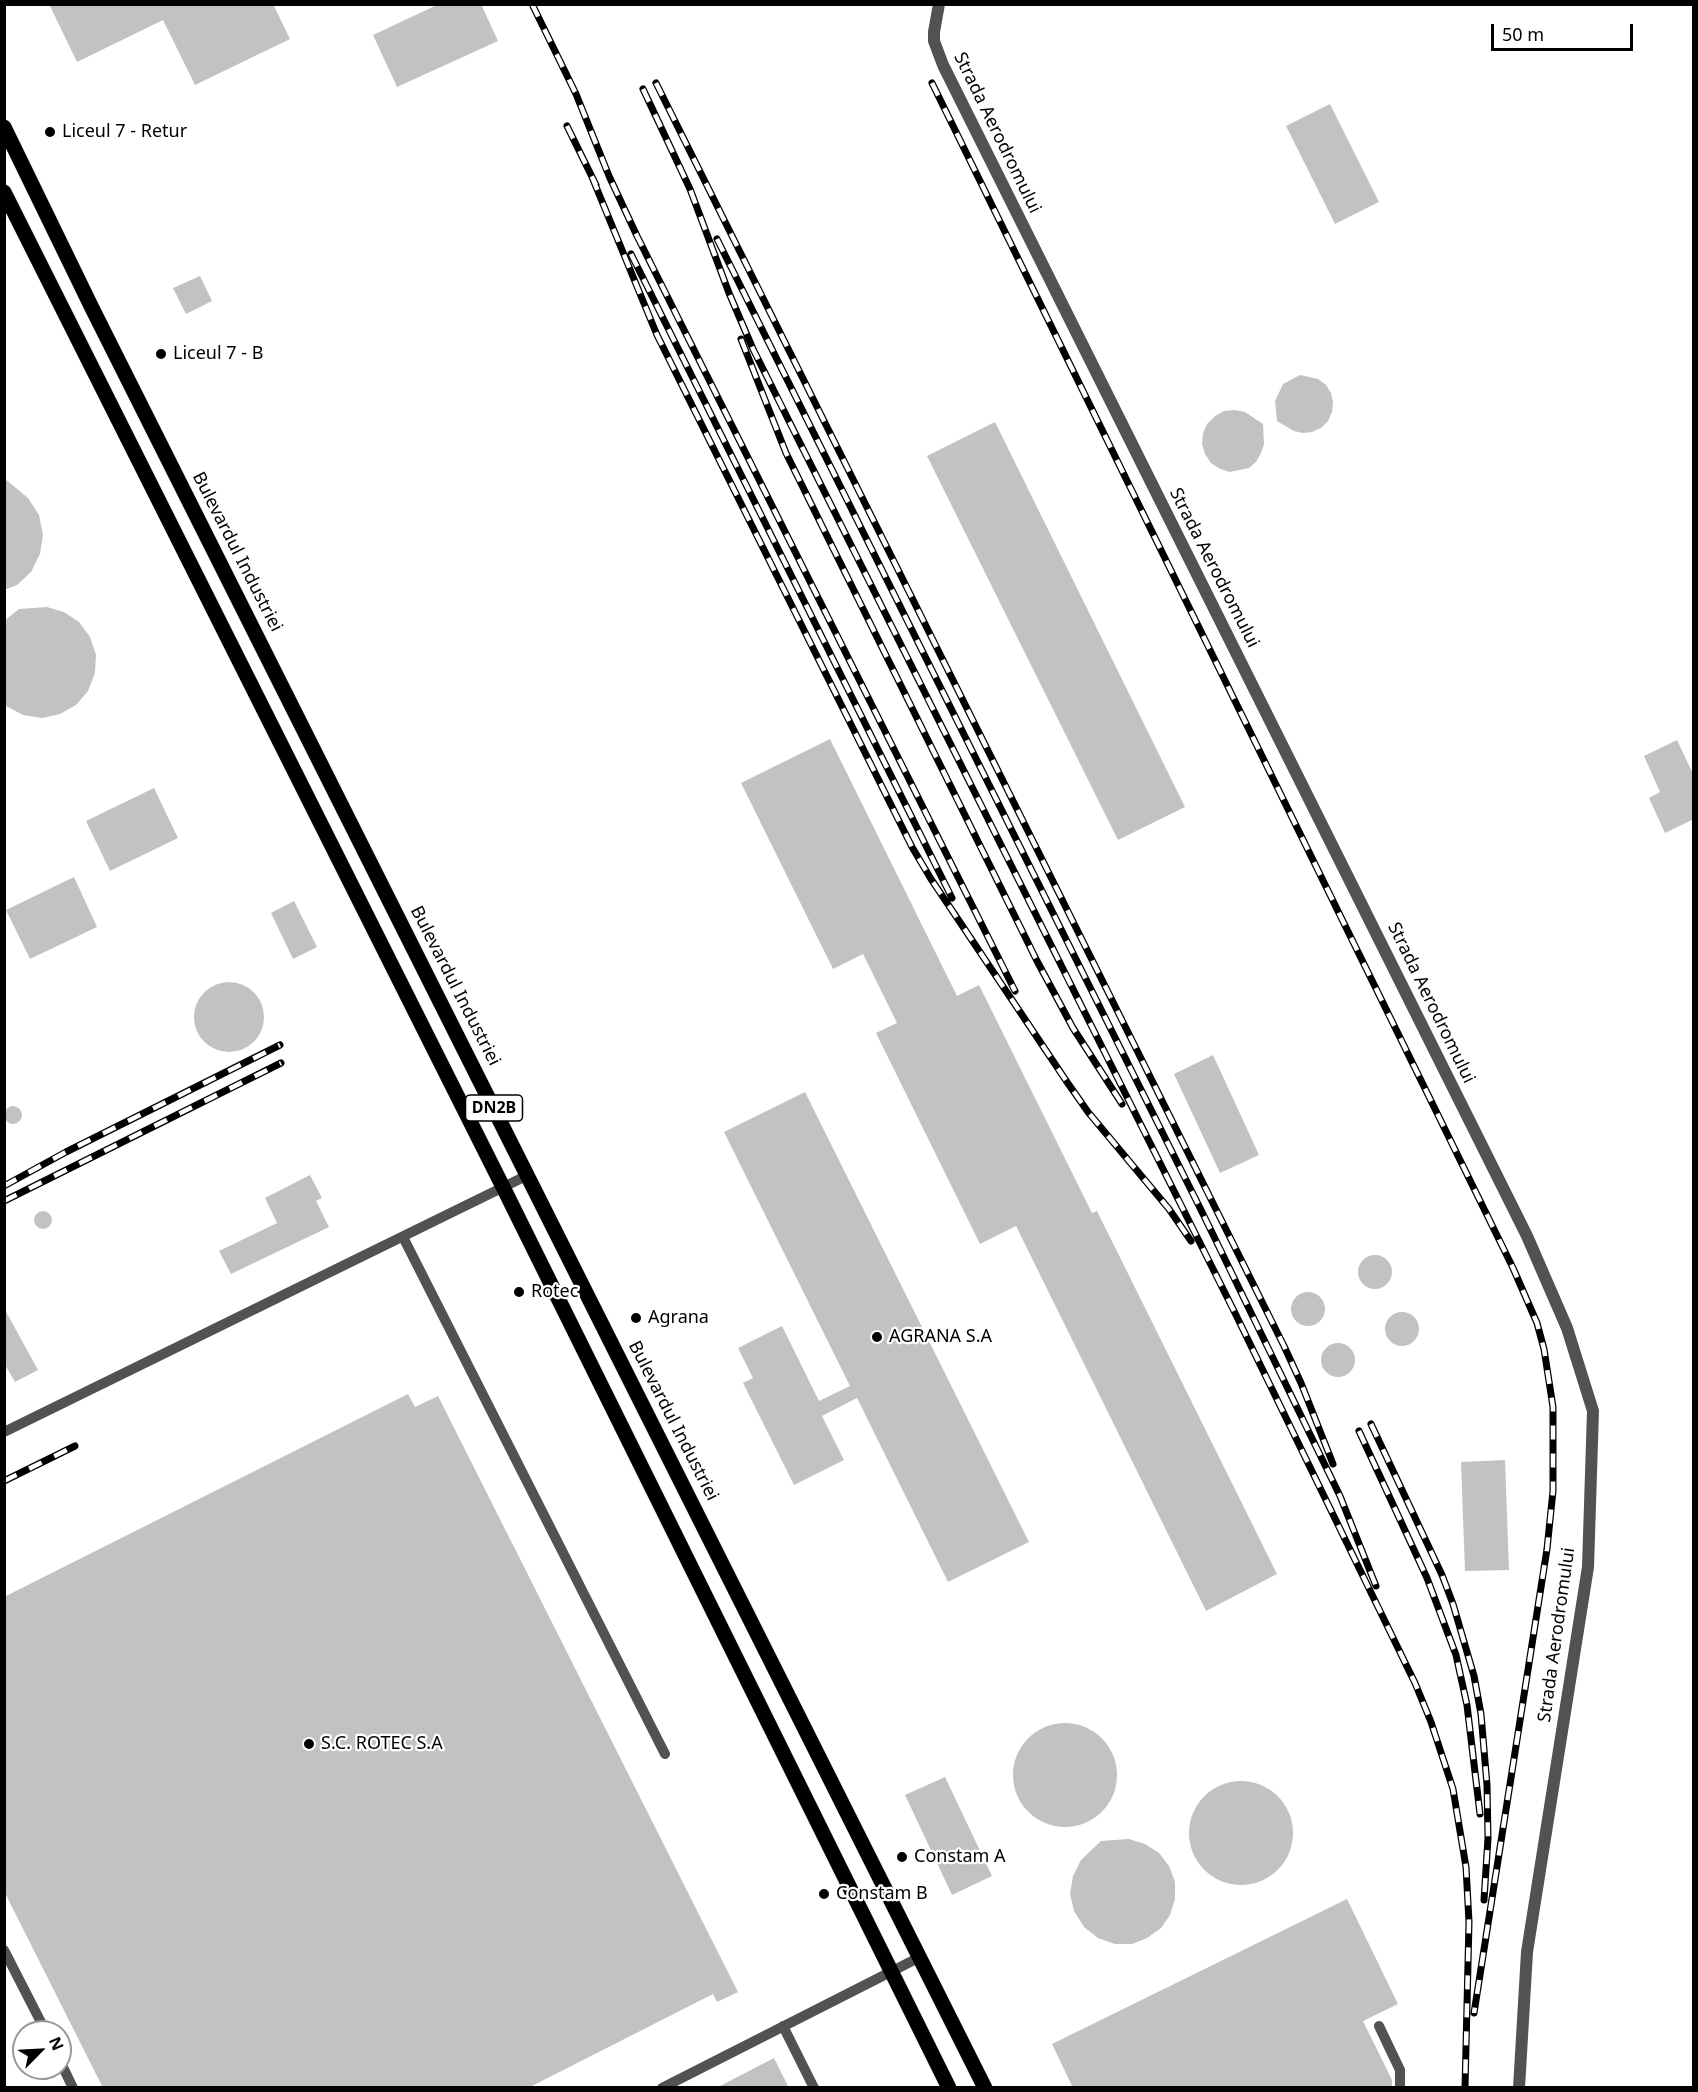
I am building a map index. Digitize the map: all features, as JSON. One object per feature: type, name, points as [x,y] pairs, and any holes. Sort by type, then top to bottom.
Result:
[{"type":"main road","name":"Bulevardul Industriei","points":[[4,127],[98,319],[985,2088]]},
{"type":"main road","name":"DN2B","points":[[4,192],[503,1187],[950,2088]]},
{"type":"street","name":"Strada Aerodromului","points":[[939,4],[934,41],[943,65],[1527,1236],[1567,1328],[1593,1411],[1588,1567],[1527,1952],[1519,2088]]},
{"type":"lane","points":[[4,1432],[528,1175]]},
{"type":"lane","points":[[403,1237],[665,1754]]},
{"type":"lane","points":[[4,1950],[39,2020]]},
{"type":"lane","points":[[662,2088],[920,1957]]},
{"type":"lane","points":[[783,2026],[814,2088]]},
{"type":"lane","points":[[1379,2026],[1400,2070],[1400,2088]]},
{"type":"building","points":[[49,4],[273,4],[290,39],[195,85],[163,20],[77,62]]},
{"type":"building","points":[[439,4],[481,4],[498,41],[397,87],[373,35]]},
{"type":"building","points":[[1330,104],[1379,202],[1335,224],[1286,126]]},
{"type":"building","points":[[200,276],[212,301],[186,314],[173,288]]},
{"type":"building","points":[[1300,375],[1318,379],[1326,385],[1333,402],[1328,421],[1321,428],[1312,432],[1294,431],[1277,421],[1275,401],[1283,384]]},
{"type":"building","points":[[1224,411],[1245,412],[1263,424],[1264,444],[1256,462],[1249,468],[1230,472],[1211,463],[1202,444],[1207,424]]},
{"type":"building","points":[[995,422],[1185,807],[1118,840],[927,456]]},
{"type":"building","points":[[4,478],[28,498],[39,515],[43,535],[40,554],[31,572],[17,585],[4,590]]},
{"type":"building","points":[[47,607],[64,612],[79,622],[90,637],[96,655],[95,673],[88,691],[76,705],[60,714],[42,718],[23,715],[4,705],[4,621],[19,609]]},
{"type":"building","points":[[830,739],[957,996],[979,985],[1092,1213],[1097,1211],[1277,1574],[1206,1611],[1016,1226],[980,1244],[876,1033],[897,1023],[863,954],[833,969],[741,783]]},
{"type":"building","points":[[1677,740],[1694,776],[1694,819],[1665,833],[1649,798],[1660,792],[1644,756]]},
{"type":"building","points":[[154,788],[178,838],[110,871],[86,821]]},
{"type":"building","points":[[74,877],[97,927],[30,959],[6,910]]},
{"type":"building","points":[[294,901],[317,947],[293,959],[271,913]]},
{"type":"building","points":[[229,982],[248,988],[258,998],[264,1017],[258,1036],[248,1046],[229,1052],[210,1046],[200,1036],[194,1017],[200,998],[210,988]]},
{"type":"building","points":[[1213,1055],[1259,1155],[1220,1173],[1174,1074]]},
{"type":"building","name":"AGRANA S.A","points":[[805,1092],[1029,1542],[948,1582],[857,1398],[822,1416],[844,1460],[794,1485],[743,1383],[753,1378],[738,1348],[782,1326],[819,1401],[850,1386],[724,1132]]},
{"type":"building","points":[[9,1106],[17,1106],[22,1111],[20,1122],[9,1124],[4,1119],[4,1111]]},
{"type":"building","points":[[310,1175],[322,1198],[316,1201],[329,1227],[231,1274],[219,1251],[277,1223],[265,1198]]},
{"type":"building","points":[[39,1211],[47,1211],[52,1216],[50,1227],[39,1229],[34,1224],[34,1216]]},
{"type":"building","points":[[1375,1255],[1387,1260],[1392,1272],[1387,1284],[1375,1289],[1363,1284],[1358,1272],[1363,1260]]},
{"type":"building","points":[[1308,1292],[1320,1297],[1325,1309],[1320,1321],[1308,1326],[1296,1321],[1291,1309],[1296,1297]]},
{"type":"building","points":[[4,1308],[38,1370],[15,1382],[4,1363]]},
{"type":"building","points":[[1402,1312],[1414,1317],[1419,1329],[1414,1341],[1402,1346],[1390,1341],[1385,1329],[1390,1317]]},
{"type":"building","points":[[1338,1343],[1350,1348],[1355,1360],[1350,1372],[1338,1377],[1326,1372],[1321,1360],[1326,1348]]},
{"type":"building","name":"S.C. ROTEC S.A","points":[[408,1394],[415,1407],[438,1396],[738,1992],[717,2002],[713,1994],[528,2088],[103,2088],[72,2026],[72,2020],[69,2020],[4,1891],[4,1597]]},
{"type":"building","points":[[1505,1460],[1509,1570],[1465,1571],[1461,1462]]},
{"type":"building","points":[[1065,1723],[1085,1727],[1102,1738],[1113,1755],[1117,1775],[1113,1795],[1102,1812],[1085,1823],[1065,1827],[1045,1823],[1028,1812],[1017,1795],[1013,1775],[1017,1755],[1028,1738],[1045,1727]]},
{"type":"building","points":[[945,1777],[992,1876],[952,1895],[905,1795]]},
{"type":"building","points":[[1241,1781],[1261,1785],[1278,1796],[1289,1813],[1293,1833],[1289,1853],[1278,1870],[1261,1881],[1241,1885],[1221,1881],[1204,1870],[1193,1853],[1189,1833],[1193,1813],[1204,1796],[1221,1785]]},
{"type":"building","points":[[1129,1839],[1145,1844],[1159,1853],[1169,1866],[1175,1882],[1175,1899],[1170,1915],[1161,1928],[1147,1938],[1132,1944],[1115,1944],[1098,1938],[1084,1927],[1074,1911],[1070,1894],[1073,1876],[1081,1860],[1101,1841]]},
{"type":"building","points":[[1347,1899],[1398,2004],[1363,2021],[1392,2080],[1392,2088],[1073,2088],[1052,2044]]},
{"type":"building","points":[[774,2058],[789,2088],[716,2088]]},
{"type":"railway","points":[[532,4],[576,94],[609,176],[637,236],[1015,991]]},
{"type":"railway","points":[[656,83],[1284,1346],[1333,1464]]},
{"type":"railway","points":[[932,83],[1513,1268],[1537,1323],[1544,1349],[1553,1407],[1553,1491],[1547,1549],[1474,2013]]},
{"type":"railway","points":[[643,89],[690,189],[729,293],[753,349],[1235,1313],[1415,1683],[1431,1722],[1453,1789],[1466,1867],[1469,1922],[1465,2088]]},
{"type":"railway","points":[[567,126],[596,185]]},
{"type":"railway","points":[[592,177],[657,335],[912,847],[931,879],[1088,1112],[1169,1209],[1191,1241]]},
{"type":"railway","points":[[717,239],[1203,1214],[1340,1496],[1376,1586]]},
{"type":"railway","points":[[631,254],[952,898]]},
{"type":"railway","points":[[741,339],[786,453],[1037,961],[1073,1028],[1122,1104]]},
{"type":"railway","points":[[4,1186],[66,1152],[280,1045]]},
{"type":"railway","points":[[4,1201],[281,1063]]},
{"type":"railway","points":[[1371,1424],[1442,1575],[1474,1676],[1481,1714],[1487,1785],[1488,1838],[1484,1900]]},
{"type":"railway","points":[[1359,1431],[1427,1578],[1456,1655],[1467,1705],[1480,1814]]},
{"type":"railway","points":[[4,1481],[75,1446]]},
{"type":"place","name":"Liceul 7 - Retur","points":[[50,132]]},
{"type":"place","name":"Liceul 7 - B","points":[[161,354]]},
{"type":"place","name":"Rotec","points":[[519,1292]]},
{"type":"place","name":"Agrana","points":[[636,1318]]},
{"type":"place","name":"AGRANA S.A","points":[[877,1337]]},
{"type":"place","name":"S.C. ROTEC S.A","points":[[309,1744]]},
{"type":"place","name":"Constam A","points":[[902,1857]]},
{"type":"place","name":"Constam B","points":[[824,1894]]}]
